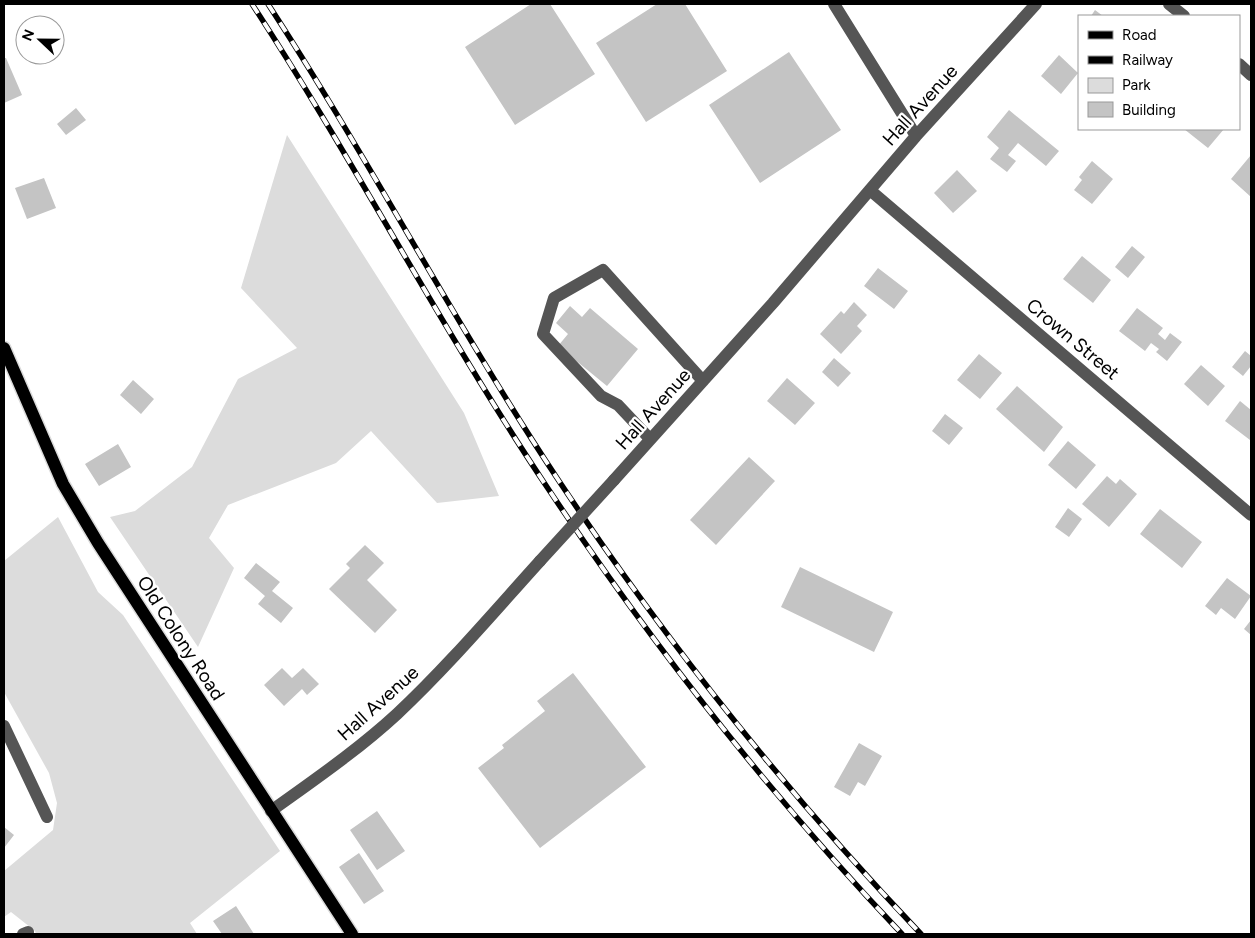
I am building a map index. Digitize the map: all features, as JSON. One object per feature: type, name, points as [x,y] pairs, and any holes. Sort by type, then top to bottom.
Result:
[{"type":"main road","name":"Old Colony Road","points":[[4,348],[63,484],[98,543],[352,934]]},
{"type":"street","points":[[834,4],[916,136]]},
{"type":"street","name":"Hall Avenue","points":[[271,811],[350,755],[444,668],[703,381],[916,136],[1036,4]]},
{"type":"street","points":[[1169,4],[1183,15]]},
{"type":"street","points":[[1240,65],[1251,75]]},
{"type":"street","name":"Crown Street","points":[[870,191],[1251,515]]},
{"type":"street","points":[[650,439],[618,405],[601,396],[543,334],[554,298],[603,270],[703,381]]},
{"type":"street","points":[[4,726],[47,817]]},
{"type":"green space","points":[[287,135],[464,413],[499,496],[437,503],[371,431],[336,463],[228,505],[209,538],[234,568],[198,647],[110,517],[135,511],[192,467],[238,379],[297,348],[241,288]]},
{"type":"green space","points":[[58,517],[98,592],[123,615],[280,851],[190,923],[197,934],[36,934],[35,931],[11,912],[4,917],[4,871],[53,830],[57,803],[49,773],[4,692],[4,561]]},
{"type":"building","points":[[531,4],[550,4],[595,74],[515,125],[465,47]]},
{"type":"building","points":[[657,4],[685,4],[727,71],[646,122],[596,43]]},
{"type":"building","points":[[1095,10],[1102,15],[1092,15]]},
{"type":"building","points":[[789,52],[841,130],[760,183],[709,105]]},
{"type":"building","points":[[1059,55],[1078,73],[1061,94],[1041,76]]},
{"type":"building","points":[[4,58],[6,58],[22,95],[4,103]]},
{"type":"building","points":[[76,108],[86,120],[66,135],[57,124]]},
{"type":"building","points":[[1009,110],[1059,151],[1046,166],[1018,143],[1008,155],[1016,161],[1007,172],[990,159],[999,148],[987,137]]},
{"type":"building","points":[[1185,130],[1223,130],[1208,148]]},
{"type":"building","points":[[1251,155],[1251,197],[1231,179]]},
{"type":"building","points":[[1092,161],[1113,179],[1092,204],[1074,190],[1082,180],[1079,177]]},
{"type":"building","points":[[957,170],[977,191],[953,213],[934,193]]},
{"type":"building","points":[[44,178],[56,208],[27,219],[15,188]]},
{"type":"building","points":[[1132,246],[1145,257],[1128,278],[1115,267]]},
{"type":"building","points":[[1082,256],[1111,280],[1093,303],[1063,279]]},
{"type":"building","points":[[878,268],[908,291],[894,309],[864,286]]},
{"type":"building","points":[[854,302],[867,315],[857,326],[862,331],[841,354],[820,334],[841,311],[844,314]]},
{"type":"building","points":[[570,306],[582,317],[590,308],[638,349],[607,386],[558,346],[568,334],[556,323]]},
{"type":"building","points":[[1137,308],[1163,328],[1158,334],[1165,340],[1170,333],[1182,342],[1167,361],[1156,352],[1159,349],[1151,343],[1145,351],[1119,331]]},
{"type":"building","points":[[1245,351],[1251,356],[1251,366],[1243,376],[1232,367]]},
{"type":"building","points":[[979,354],[1002,373],[980,399],[957,380]]},
{"type":"building","points":[[834,358],[851,373],[838,387],[822,372]]},
{"type":"building","points":[[1201,365],[1225,386],[1208,406],[1184,384]]},
{"type":"building","points":[[787,378],[815,403],[795,425],[767,401]]},
{"type":"building","points":[[133,380],[154,399],[141,414],[120,395]]},
{"type":"building","points":[[1017,386],[1063,427],[1044,452],[996,409]]},
{"type":"building","points":[[1240,401],[1251,410],[1250,440],[1225,421]]},
{"type":"building","points":[[945,414],[963,428],[949,445],[932,431]]},
{"type":"building","points":[[1068,441],[1096,465],[1076,489],[1048,465]]},
{"type":"building","points":[[118,444],[131,467],[99,486],[85,464]]},
{"type":"building","points":[[749,457],[775,481],[716,545],[690,520]]},
{"type":"building","points":[[1107,476],[1116,484],[1120,479],[1137,494],[1109,527],[1082,504]]},
{"type":"building","points":[[1068,508],[1082,519],[1069,537],[1055,527]]},
{"type":"building","points":[[1160,509],[1202,542],[1182,568],[1140,534]]},
{"type":"building","points":[[365,545],[384,563],[367,580],[397,610],[375,633],[329,589],[350,568],[346,564]]},
{"type":"building","points":[[256,563],[280,582],[272,591],[293,608],[281,623],[258,604],[265,596],[244,578]]},
{"type":"building","points":[[800,567],[893,612],[874,652],[781,607]]},
{"type":"building","points":[[1227,578],[1251,596],[1235,619],[1221,608],[1216,615],[1205,606]]},
{"type":"building","points":[[1251,620],[1251,635],[1244,629]]},
{"type":"building","points":[[282,668],[292,678],[303,668],[319,684],[307,695],[302,689],[284,706],[264,685]]},
{"type":"building","points":[[573,673],[646,767],[540,848],[478,768],[504,748],[502,745],[545,711],[537,701]]},
{"type":"building","points":[[859,743],[882,756],[865,786],[858,782],[850,796],[834,787]]},
{"type":"building","points":[[377,811],[405,851],[377,870],[350,830]]},
{"type":"building","points":[[4,827],[14,835],[4,848]]},
{"type":"building","points":[[359,853],[384,891],[364,904],[339,867]]},
{"type":"building","points":[[236,906],[254,934],[222,934],[213,921]]},
{"type":"railway","points":[[252,4],[327,124],[508,428],[587,546],[671,662],[760,774],[853,882],[902,934]]},
{"type":"railway","points":[[268,4],[341,122],[519,420],[598,539],[684,657],[775,771],[871,881],[921,934]]}]
